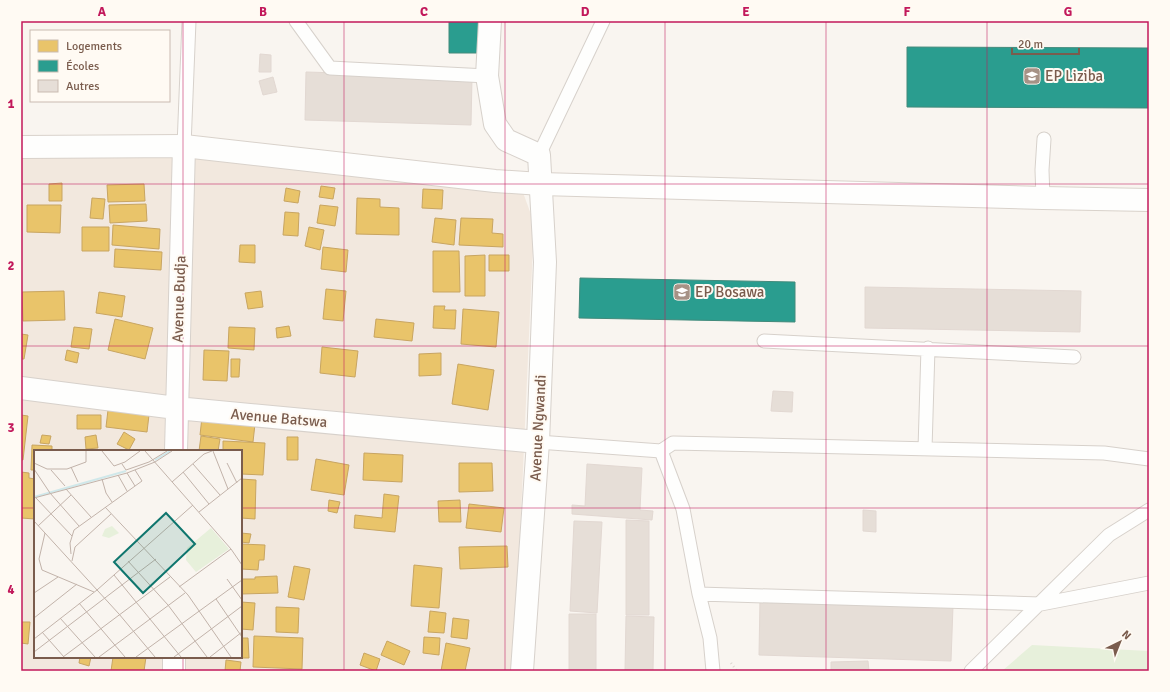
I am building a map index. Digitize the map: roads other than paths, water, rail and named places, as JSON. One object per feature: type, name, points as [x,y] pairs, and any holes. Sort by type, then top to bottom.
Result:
[{"type":"street","points":[[490,21],[487,76],[494,124],[506,140],[539,155]]},
{"type":"street","points":[[21,147],[184,146],[495,181],[541,184],[1149,200]]},
{"type":"street","name":"Avenue Budja","points":[[176,450],[184,146]]},
{"type":"street","name":"Avenue Ngwandi","points":[[522,671],[538,442],[544,262],[539,155]]},
{"type":"street","name":"Avenue Batswa","points":[[21,388],[176,408],[538,442]]},
{"type":"street","points":[[174,658],[174,671]]},
{"type":"lane","points":[[184,146],[189,21]]},
{"type":"lane","points":[[296,21],[330,68],[487,76]]},
{"type":"lane","points":[[539,155],[603,21]]},
{"type":"lane","points":[[1043,198],[1044,139]]},
{"type":"lane","points":[[764,341],[928,348],[1074,357]]},
{"type":"lane","points":[[925,449],[928,348]]},
{"type":"lane","points":[[538,442],[661,451],[673,443],[1104,453],[1149,459]]},
{"type":"lane","points":[[661,451],[683,509],[699,594],[710,638],[713,671]]},
{"type":"lane","points":[[971,671],[1109,535],[1149,510]]},
{"type":"lane","points":[[699,594],[1040,604],[1149,583]]},
{"type":"place","name":"EP Liziba","points":[[1032,76]]},
{"type":"place","name":"EP Bosawa","points":[[682,292]]}]
